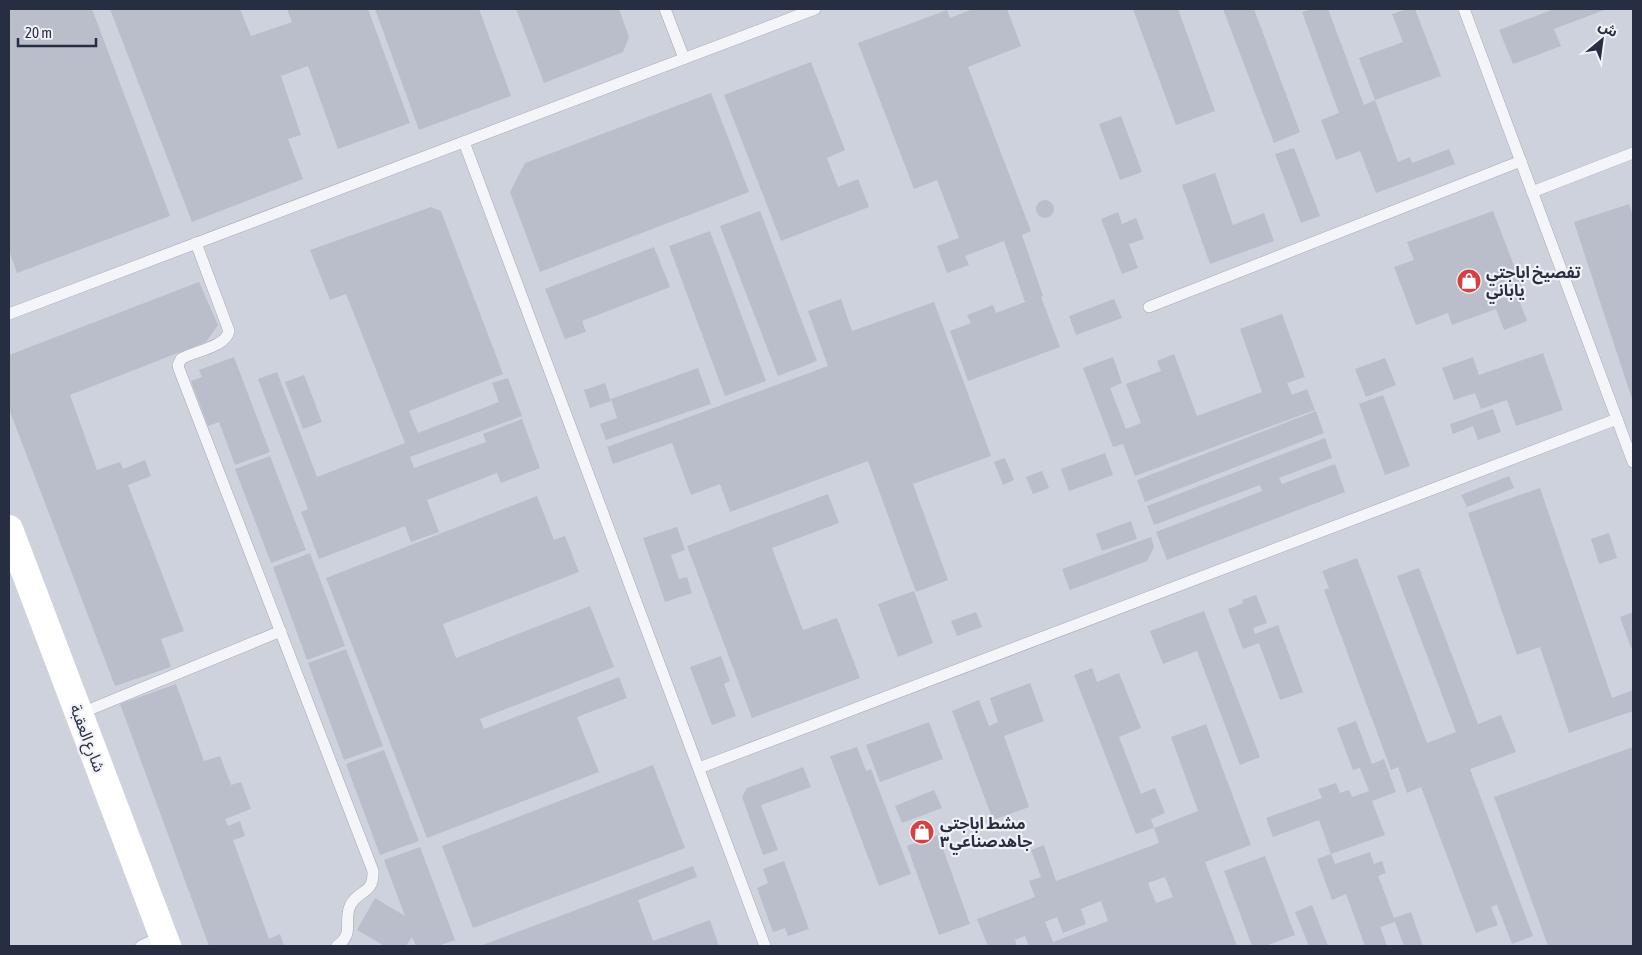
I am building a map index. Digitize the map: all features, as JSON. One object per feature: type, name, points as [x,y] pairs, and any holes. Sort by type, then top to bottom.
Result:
[{"type":"street","name":"شارع العقبة","points":[[9,529],[79,714],[157,943]]},
{"type":"lane","points":[[665,9],[684,58]]},
{"type":"lane","points":[[9,314],[814,9]]},
{"type":"lane","points":[[1464,9],[1633,462]]},
{"type":"lane","points":[[464,142],[765,946]]},
{"type":"lane","points":[[1532,192],[1633,153]]},
{"type":"lane","points":[[1149,307],[1520,161]]},
{"type":"lane","points":[[196,243],[229,331],[225,339],[184,357],[178,365],[373,871],[374,879],[370,887],[356,898],[350,906],[348,934],[344,941],[337,946]]},
{"type":"lane","points":[[698,768],[1617,419]]},
{"type":"lane","points":[[79,714],[281,631]]},
{"type":"shaded area","points":[[9,9],[1633,9],[1633,946],[9,946]]},
{"type":"building","points":[[9,9],[92,9],[170,216],[17,273],[9,250]]},
{"type":"building","points":[[110,9],[240,9],[251,36],[292,22],[287,9],[368,9],[410,123],[338,149],[308,66],[281,76],[301,135],[288,139],[303,179],[192,222]]},
{"type":"building","points":[[375,9],[479,9],[511,96],[419,130]]},
{"type":"building","points":[[516,9],[619,9],[629,37],[623,52],[544,83]]},
{"type":"building","points":[[973,9],[1007,9],[1021,46],[968,67],[1031,231],[1022,235],[1043,296],[1041,297],[1060,347],[968,381],[950,331],[971,323],[967,315],[993,305],[996,313],[1025,302],[1004,241],[965,256],[969,265],[947,273],[937,246],[959,238],[937,180],[914,189],[858,43],[947,10],[950,18]]},
{"type":"building","points":[[1133,9],[1178,9],[1215,111],[1176,125]]},
{"type":"building","points":[[1223,9],[1254,9],[1300,132],[1274,143]]},
{"type":"building","points":[[1310,9],[1328,9],[1364,105],[1375,100],[1398,162],[1410,157],[1412,163],[1449,149],[1455,164],[1376,193],[1360,151],[1336,160],[1321,120],[1339,113],[1302,12]]},
{"type":"building","points":[[1407,9],[1415,9],[1441,76],[1375,100],[1359,58],[1403,42],[1392,14]]},
{"type":"building","points":[[1554,9],[1607,9],[1554,29],[1561,46],[1513,64],[1499,30]]},
{"type":"building","points":[[811,62],[845,150],[827,158],[838,187],[858,179],[869,207],[781,241],[724,95]]},
{"type":"building","points":[[711,93],[749,192],[540,272],[510,192],[525,163]]},
{"type":"building","points":[[1121,116],[1142,172],[1120,180],[1099,124]]},
{"type":"building","points":[[1294,148],[1320,216],[1301,223],[1275,154]]},
{"type":"building","points":[[1215,173],[1233,225],[1264,213],[1274,241],[1210,264],[1182,185]]},
{"type":"building","points":[[1045,200],[1051,203],[1054,209],[1051,215],[1045,218],[1039,215],[1036,209],[1039,203]]},
{"type":"building","points":[[1629,204],[1633,216],[1633,402],[1574,222]]},
{"type":"building","points":[[431,207],[441,211],[503,374],[409,411],[418,433],[499,402],[492,383],[508,378],[522,416],[410,457],[414,468],[486,442],[483,434],[522,419],[540,468],[501,483],[497,473],[427,500],[439,532],[411,542],[405,526],[319,559],[301,512],[308,509],[258,379],[277,372],[317,477],[405,443],[346,294],[330,300],[310,250]]},
{"type":"building","points":[[760,211],[817,361],[778,376],[720,226]]},
{"type":"building","points":[[1493,211],[1526,297],[1519,300],[1527,321],[1504,330],[1496,309],[1452,325],[1448,313],[1416,325],[1394,267],[1414,260],[1407,242]]},
{"type":"building","points":[[1118,212],[1122,224],[1136,218],[1144,239],[1129,244],[1138,268],[1122,274],[1101,219]]},
{"type":"building","points":[[710,231],[766,381],[725,396],[669,246]]},
{"type":"building","points":[[654,247],[670,287],[582,321],[586,332],[565,339],[545,289]]},
{"type":"building","points":[[199,282],[218,325],[206,342],[70,395],[97,470],[120,462],[123,469],[145,460],[151,476],[128,485],[184,631],[161,639],[171,667],[115,686],[9,409],[9,355]]},
{"type":"building","points":[[841,299],[852,331],[934,302],[991,456],[913,484],[948,580],[916,592],[868,461],[730,512],[720,484],[691,495],[672,443],[613,464],[607,447],[828,366],[808,311]]},
{"type":"building","points":[[1114,299],[1122,318],[1076,335],[1069,316]]},
{"type":"building","points":[[1282,314],[1305,377],[1287,383],[1292,395],[1307,389],[1315,410],[1135,476],[1123,444],[1113,447],[1083,368],[1113,357],[1122,383],[1110,388],[1126,429],[1141,423],[1126,384],[1161,371],[1157,361],[1174,354],[1197,416],[1262,392],[1240,329]]},
{"type":"building","points":[[1543,353],[1563,410],[1516,426],[1507,400],[1481,409],[1475,393],[1454,400],[1442,368],[1473,357],[1479,375]]},
{"type":"building","points":[[234,357],[270,452],[235,465],[219,422],[208,426],[191,381],[202,377],[199,370]]},
{"type":"building","points":[[1385,358],[1396,385],[1366,397],[1355,369]]},
{"type":"building","points":[[698,368],[711,404],[606,440],[600,424],[617,418],[611,399]]},
{"type":"building","points":[[304,375],[322,422],[303,429],[285,382]]},
{"type":"building","points":[[605,383],[611,401],[590,408],[584,390]]},
{"type":"building","points":[[1383,395],[1410,466],[1385,475],[1359,404]]},
{"type":"building","points":[[1493,409],[1501,432],[1478,440],[1473,426],[1453,434],[1450,424]]},
{"type":"building","points":[[1316,411],[1324,433],[1145,502],[1137,480]]},
{"type":"building","points":[[1325,438],[1332,458],[1279,478],[1282,484],[1335,464],[1345,492],[1167,560],[1156,532],[1262,491],[1260,485],[1154,525],[1147,506]]},
{"type":"building","points":[[1105,453],[1113,475],[1069,491],[1061,469]]},
{"type":"building","points":[[270,456],[306,550],[271,563],[235,469]]},
{"type":"building","points":[[1005,458],[1014,480],[1003,485],[994,462]]},
{"type":"building","points":[[1042,471],[1049,488],[1033,494],[1026,477]]},
{"type":"building","points":[[1509,476],[1514,488],[1467,507],[1461,495]]},
{"type":"building","points":[[1540,488],[1612,698],[1633,690],[1633,711],[1569,733],[1540,647],[1517,655],[1468,513]]},
{"type":"building","points":[[828,494],[839,523],[772,548],[803,630],[837,618],[860,678],[752,718],[687,546]]},
{"type":"building","points":[[537,496],[554,540],[565,536],[579,572],[443,624],[456,658],[590,606],[614,667],[480,719],[484,729],[619,677],[627,698],[577,717],[599,772],[427,838],[326,578]]},
{"type":"building","points":[[1131,521],[1137,539],[1102,551],[1096,534]]},
{"type":"building","points":[[677,527],[685,550],[671,555],[679,579],[687,577],[692,593],[665,602],[643,538]]},
{"type":"building","points":[[1609,533],[1617,558],[1599,564],[1591,539]]},
{"type":"building","points":[[1151,537],[1154,547],[1147,561],[1070,590],[1062,569]]},
{"type":"building","points":[[310,553],[345,646],[307,660],[273,567]]},
{"type":"building","points":[[1357,558],[1427,743],[1456,732],[1397,576],[1419,568],[1478,724],[1501,715],[1516,752],[1470,769],[1533,936],[1512,944],[1497,905],[1491,907],[1498,925],[1476,933],[1421,787],[1407,793],[1398,767],[1391,770],[1324,590],[1329,588],[1322,571]]},
{"type":"building","points":[[914,591],[933,643],[898,657],[878,604]]},
{"type":"building","points":[[1256,595],[1267,623],[1253,628],[1255,634],[1278,625],[1303,692],[1280,700],[1259,643],[1243,649],[1228,609],[1243,603],[1242,600]]},
{"type":"building","points":[[1204,611],[1260,757],[1240,765],[1197,651],[1163,664],[1150,631]]},
{"type":"building","points":[[976,612],[982,627],[957,636],[951,621]]},
{"type":"building","points":[[1633,612],[1633,647],[1631,648],[1620,617]]},
{"type":"building","points":[[346,649],[383,746],[344,760],[308,663]]},
{"type":"building","points":[[721,656],[730,681],[724,684],[736,716],[712,725],[690,667]]},
{"type":"building","points":[[1092,668],[1097,682],[1119,673],[1141,728],[1119,737],[1141,794],[1155,788],[1165,813],[1151,819],[1154,828],[1136,834],[1074,675]]},
{"type":"building","points":[[1030,683],[1044,721],[1004,736],[1029,807],[993,820],[952,711],[979,700],[989,726],[998,722],[990,698]]},
{"type":"building","points":[[176,684],[204,761],[220,756],[231,785],[241,782],[251,809],[225,819],[228,826],[240,821],[245,836],[233,840],[269,939],[280,934],[284,946],[209,946],[120,704]]},
{"type":"building","points":[[1356,721],[1372,764],[1384,759],[1396,792],[1372,801],[1385,835],[1331,854],[1319,820],[1273,837],[1266,818],[1322,798],[1318,789],[1336,783],[1340,793],[1349,790],[1352,797],[1369,791],[1360,768],[1353,770],[1337,728]]},
{"type":"building","points":[[929,722],[943,759],[880,782],[866,745]]},
{"type":"building","points":[[1206,724],[1251,845],[1205,862],[1237,946],[1029,946],[1025,936],[1015,940],[1017,946],[988,946],[977,919],[1035,897],[1029,881],[1041,877],[1031,850],[1044,845],[1056,881],[1159,843],[1154,828],[1198,811],[1171,737]],"holes":[[[1165,877],[1173,897],[1156,903],[1148,883]],[[1101,901],[1108,921],[1053,942],[1045,922],[1057,917],[1063,933],[1086,924],[1081,909]]]},
{"type":"building","points":[[857,747],[866,771],[871,769],[911,874],[879,886],[830,756]]},
{"type":"building","points":[[1633,747],[1633,946],[1548,946],[1494,797]]},
{"type":"building","points":[[384,750],[419,841],[380,855],[346,764]]},
{"type":"building","points":[[653,765],[685,848],[473,928],[442,846]]},
{"type":"building","points":[[803,767],[811,787],[761,805],[778,850],[763,855],[742,797],[747,788]]},
{"type":"building","points":[[934,790],[942,808],[902,823],[895,806]]},
{"type":"building","points":[[938,835],[970,924],[939,935],[907,846]]},
{"type":"building","points":[[420,847],[455,940],[438,946],[416,946],[412,937],[406,946],[385,946],[357,930],[375,898],[405,916],[384,860]]},
{"type":"building","points":[[1370,852],[1374,864],[1382,861],[1386,873],[1378,876],[1394,918],[1411,912],[1423,946],[1404,946],[1395,922],[1380,927],[1387,946],[1365,946],[1346,894],[1332,900],[1317,859],[1331,854],[1335,864]]},
{"type":"building","points":[[1265,856],[1295,935],[1265,946],[1252,946],[1224,871]]},
{"type":"building","points":[[784,861],[809,929],[788,936],[785,928],[773,932],[757,888],[768,883],[763,869]]},
{"type":"building","points":[[693,866],[697,877],[638,900],[653,941],[710,920],[719,946],[480,946]]},
{"type":"building","points":[[1312,905],[1328,946],[1309,946],[1295,912]]},
{"type":"place","name":"تفصيخ اباجتي ياباني","points":[[1469,281]]},
{"type":"place","name":"مشط اباجتي جاهدصناعي٣","points":[[922,832]]}]
